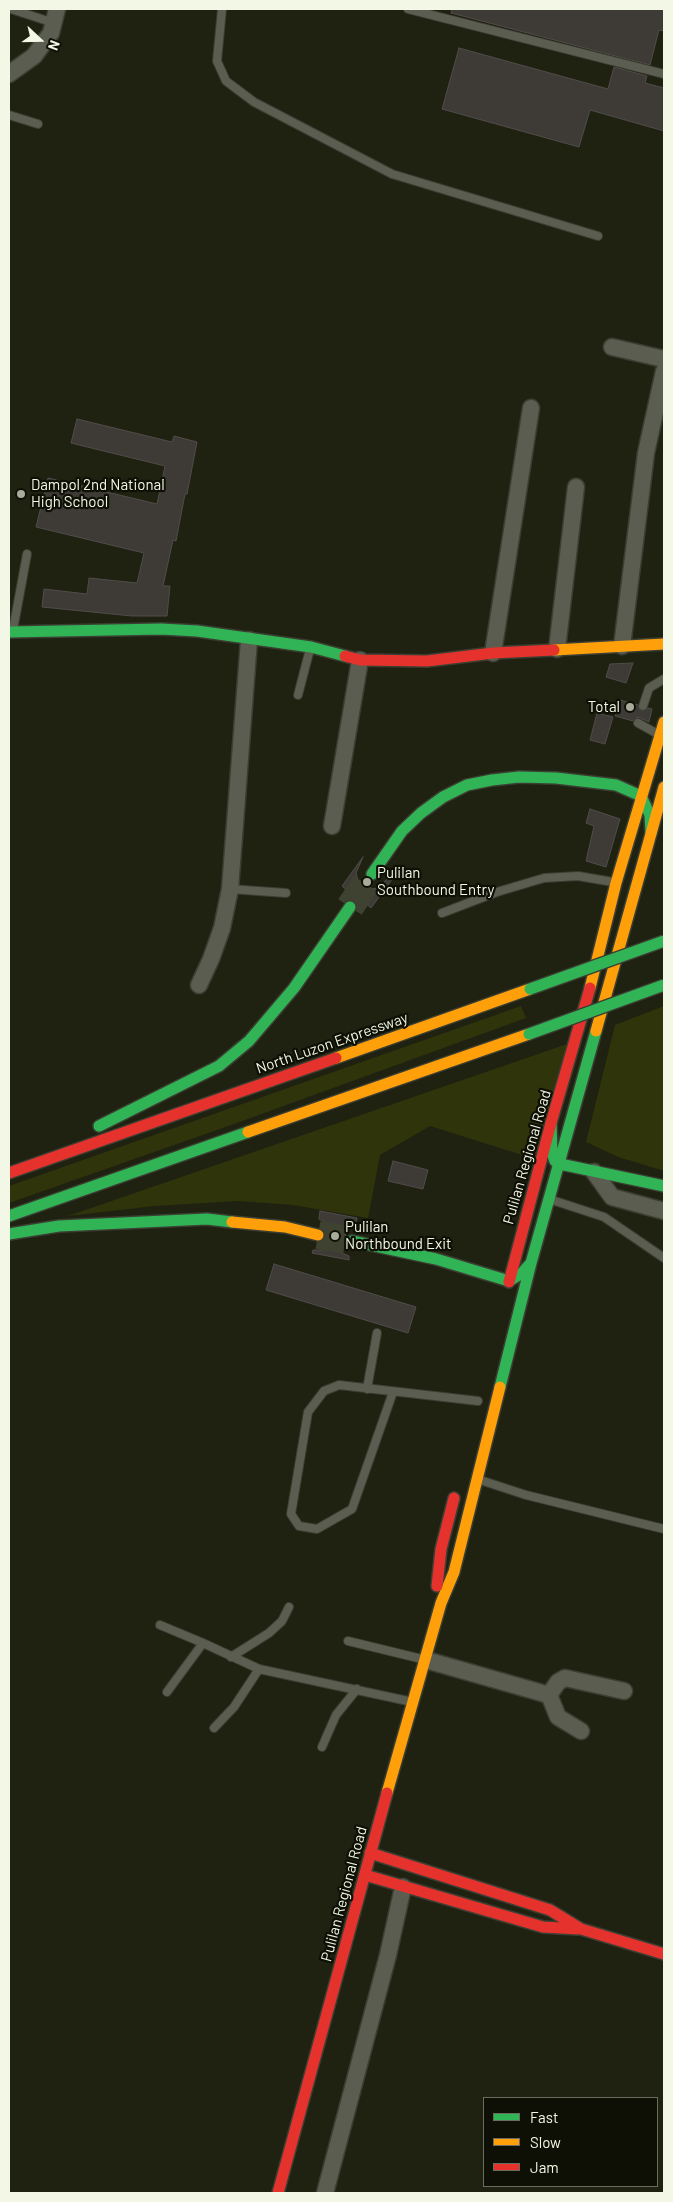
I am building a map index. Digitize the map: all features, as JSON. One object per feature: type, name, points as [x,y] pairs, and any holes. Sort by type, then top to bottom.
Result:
[{"type":"main road","points":[[11,632],[161,629],[197,631],[249,640],[310,647],[360,660],[427,661],[493,653],[664,644]]},
{"type":"main road","name":"Pulilan Regional Road","points":[[508,1286],[551,1123],[595,971],[616,883],[664,722]]},
{"type":"main road","points":[[372,874],[402,831],[421,813],[443,797],[467,786],[492,780],[519,777],[556,778],[616,785],[641,796],[650,816],[651,833]]},
{"type":"main road","name":"Pulilan Regional Road","points":[[278,2193],[412,1702],[426,1660],[441,1603],[454,1572],[531,1264],[664,787]]},
{"type":"main road","points":[[9,1172],[219,1066],[249,1041],[294,988],[350,907]]},
{"type":"main road","name":"North Luzon Expressway","points":[[9,1172],[664,941]]},
{"type":"main road","points":[[9,1216],[664,985]]},
{"type":"main road","points":[[551,1123],[552,1153],[560,1164],[664,1186]]},
{"type":"main road","points":[[9,1234],[59,1226],[207,1219],[285,1227],[318,1234]]},
{"type":"main road","points":[[352,1242],[436,1258],[508,1286],[531,1264]]},
{"type":"main road","name":"Pulilan Regional Road","points":[[441,1603],[437,1590],[438,1568],[457,1484]]},
{"type":"main road","points":[[379,1824],[385,1836]]},
{"type":"main road","points":[[391,1849],[398,1863]]},
{"type":"main road","points":[[370,1853],[550,1910],[580,1929]]},
{"type":"main road","points":[[365,1876],[542,1927],[580,1929],[664,1954]]},
{"type":"main road","points":[[358,1902],[397,1885]]},
{"type":"street","points":[[9,74],[34,56],[51,32],[56,16]]},
{"type":"street","points":[[612,347],[664,359]]},
{"type":"street","points":[[622,646],[646,453],[664,371]]},
{"type":"street","points":[[493,653],[531,408]]},
{"type":"street","points":[[557,649],[576,487]]},
{"type":"street","points":[[199,985],[212,959],[222,928],[230,889],[249,640]]},
{"type":"street","points":[[332,826],[360,660]]},
{"type":"street","points":[[594,1172],[612,1197],[664,1211]]},
{"type":"street","points":[[426,1660],[550,1695]]},
{"type":"street","points":[[550,1695],[558,1682],[565,1678],[624,1691]]},
{"type":"street","points":[[550,1695],[558,1716],[581,1731]]},
{"type":"street","points":[[325,2193],[388,1955],[397,1885]]},
{"type":"lane","points":[[11,9],[56,16]]},
{"type":"lane","points":[[222,9],[217,60],[226,81],[254,102],[392,174],[598,236]]},
{"type":"lane","points":[[408,9],[664,74]]},
{"type":"lane","points":[[9,115],[38,124]]},
{"type":"lane","points":[[11,632],[27,554]]},
{"type":"lane","points":[[298,694],[310,647]]},
{"type":"lane","points":[[643,706],[649,688],[664,679]]},
{"type":"lane","points":[[638,723],[660,735]]},
{"type":"lane","points":[[442,913],[497,892],[544,878],[578,876],[616,883]]},
{"type":"lane","points":[[230,889],[286,894]]},
{"type":"lane","points":[[550,1200],[604,1217],[664,1258]]},
{"type":"lane","points":[[367,1389],[377,1333]]},
{"type":"lane","points":[[393,1392],[352,1509],[317,1529],[299,1526],[291,1514],[308,1412],[324,1391],[338,1385],[478,1402]]},
{"type":"lane","points":[[476,1478],[526,1495],[664,1530]]},
{"type":"lane","points":[[231,1657],[269,1633],[282,1621],[289,1607]]},
{"type":"lane","points":[[160,1625],[259,1668],[412,1702]]},
{"type":"lane","points":[[348,1642],[426,1660]]},
{"type":"lane","points":[[167,1692],[203,1643]]},
{"type":"lane","points":[[214,1728],[234,1707],[259,1668]]},
{"type":"lane","points":[[322,1747],[336,1715],[357,1689]]},
{"type":"green space","points":[[521,1006],[526,1018],[9,1203],[9,1186]]},
{"type":"green space","points":[[664,1006],[664,1170],[661,1170],[618,1157],[586,1142],[615,1025]]},
{"type":"green space","points":[[570,1043],[538,1160],[430,1126],[380,1155],[368,1218],[293,1205],[238,1201],[154,1206],[68,1216]]},
{"type":"building","points":[[452,9],[664,9],[664,31],[659,30],[650,65],[451,13]]},
{"type":"building","points":[[459,48],[608,89],[614,67],[647,76],[645,83],[664,88],[664,131],[590,110],[579,147],[442,109]]},
{"type":"building","points":[[77,419],[172,442],[174,436],[197,442],[176,541],[173,540],[163,586],[170,586],[167,616],[132,616],[42,607],[44,589],[87,594],[89,578],[137,583],[144,553],[36,527],[48,478],[157,504],[165,466],[71,443]]},
{"type":"building","points":[[633,663],[626,683],[606,677],[610,664]]},
{"type":"building","points":[[620,700],[638,705],[642,711],[648,708],[652,709],[649,722],[638,717],[633,721],[615,716]]},
{"type":"building","points":[[597,713],[613,717],[605,744],[590,740]]},
{"type":"building","points":[[590,809],[620,819],[606,867],[586,861],[594,826],[586,823]]},
{"type":"building","points":[[363,857],[356,873],[358,880],[363,886],[370,889],[378,888],[390,876],[393,878],[371,908],[359,894],[349,892],[342,886]]},
{"type":"building","points":[[393,1161],[428,1170],[423,1189],[388,1181]]},
{"type":"building","points":[[320,1211],[357,1218],[355,1226],[348,1226],[341,1230],[337,1238],[337,1246],[342,1253],[349,1256],[349,1260],[312,1253],[313,1250],[322,1250],[329,1246],[333,1238],[333,1231],[329,1224],[319,1219]]},
{"type":"building","points":[[274,1264],[416,1307],[408,1333],[266,1290]]},
{"type":"tunnel","points":[[350,907],[372,874]]},
{"type":"tunnel","points":[[318,1235],[352,1241]]},
{"type":"traffic: fast","points":[[9,632],[161,629],[197,631],[311,647],[345,656]]},
{"type":"traffic: fast","points":[[372,874],[402,831],[421,813],[443,797],[467,785],[492,780],[519,777],[556,778],[616,785],[641,796],[650,815],[651,833]]},
{"type":"traffic: fast","points":[[99,1126],[219,1066],[249,1041],[294,988],[350,907]]},
{"type":"traffic: fast","points":[[530,989],[664,941]]},
{"type":"traffic: fast","points":[[529,1034],[664,985]]},
{"type":"traffic: fast","points":[[500,1387],[531,1263],[596,1031]]},
{"type":"traffic: fast","points":[[551,1123],[552,1153],[555,1161],[560,1164],[664,1186]]},
{"type":"traffic: fast","points":[[9,1216],[248,1132]]},
{"type":"traffic: fast","points":[[9,1234],[59,1226],[207,1219],[232,1222]]},
{"type":"traffic: fast","points":[[352,1241],[436,1259],[509,1281],[522,1273],[531,1263]]},
{"type":"traffic: slow","points":[[554,650],[664,644]]},
{"type":"traffic: slow","points":[[590,988],[616,883],[664,722]]},
{"type":"traffic: slow","points":[[596,1031],[664,787]]},
{"type":"traffic: slow","points":[[336,1058],[530,989]]},
{"type":"traffic: slow","points":[[248,1132],[529,1034]]},
{"type":"traffic: slow","points":[[232,1222],[285,1227],[318,1235]]},
{"type":"traffic: slow","points":[[387,1793],[441,1603],[454,1572],[500,1387]]},
{"type":"traffic: jam","points":[[345,656],[360,660],[427,661],[493,653],[554,650]]},
{"type":"traffic: jam","points":[[509,1282],[551,1123],[590,988]]},
{"type":"traffic: jam","points":[[9,1173],[336,1058]]},
{"type":"traffic: jam","points":[[437,1586],[441,1549],[454,1498]]},
{"type":"traffic: jam","points":[[278,2193],[387,1793]]},
{"type":"traffic: jam","points":[[370,1853],[550,1910],[581,1929],[664,1954]]},
{"type":"traffic: jam","points":[[365,1875],[543,1927],[578,1929]]},
{"type":"place","name":"Dampol 2nd National High School","points":[[21,494]]},
{"type":"place","name":"Total","points":[[630,707]]},
{"type":"place","name":"Pulilan Southbound Entry","points":[[367,882]]},
{"type":"place","name":"Pulilan Northbound Exit","points":[[335,1236]]}]
